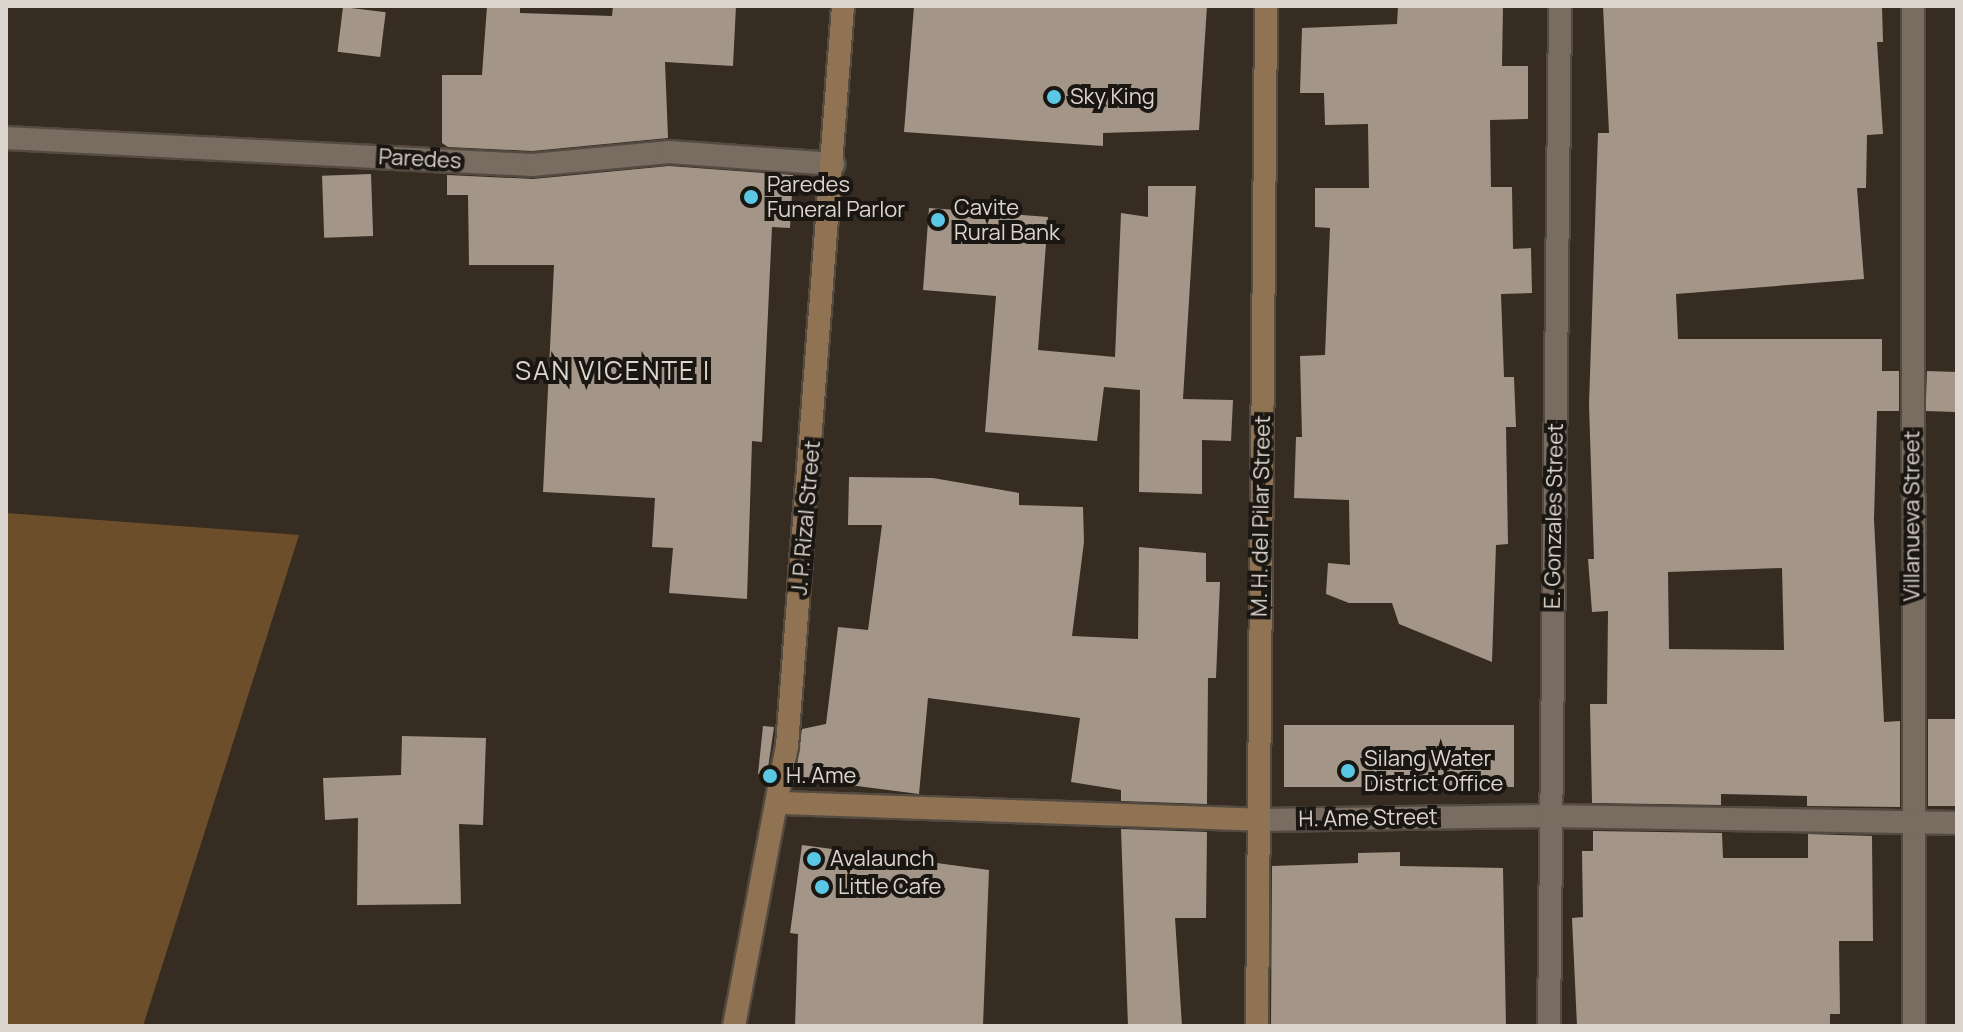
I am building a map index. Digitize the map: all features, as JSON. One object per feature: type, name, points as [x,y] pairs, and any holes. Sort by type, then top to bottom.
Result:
[{"type":"main road","name":"J. P. Rizal Street","points":[[734,1026],[779,803],[834,164],[843,6]]},
{"type":"main road","name":"M. H. del Pilar Street","points":[[1257,1026],[1266,6]]},
{"type":"main road","name":"H. Ame Street","points":[[779,803],[1257,820]]},
{"type":"street","name":"E. Gonzales Street","points":[[1549,1026],[1560,6]]},
{"type":"street","name":"Villanueva Street","points":[[1913,6],[1914,1026]]},
{"type":"street","name":"Paredes","points":[[6,138],[532,165],[669,152],[834,164]]},
{"type":"street","name":"H. Ame Street","points":[[1257,820],[1550,816],[1957,823]]},
{"type":"shaded area","points":[[6,513],[299,535],[143,1026],[6,1026]]},
{"type":"building","points":[[487,6],[520,6],[520,13],[612,16],[613,6],[736,6],[733,66],[665,62],[668,138],[532,151],[448,147],[442,143],[442,75],[482,75]]},
{"type":"building","name":"Sky King","points":[[914,6],[1207,6],[1199,130],[1103,133],[1103,146],[904,132]]},
{"type":"building","points":[[1398,6],[1503,6],[1502,66],[1528,66],[1528,119],[1490,120],[1491,187],[1512,187],[1513,249],[1531,248],[1532,293],[1501,294],[1504,377],[1514,377],[1516,427],[1506,427],[1508,544],[1496,545],[1492,662],[1399,624],[1392,603],[1349,603],[1326,594],[1328,563],[1350,565],[1349,500],[1294,498],[1296,437],[1302,437],[1300,356],[1325,355],[1330,228],[1315,227],[1315,188],[1369,188],[1368,124],[1325,125],[1324,93],[1300,93],[1302,28],[1397,24]]},
{"type":"building","points":[[1603,6],[1882,6],[1883,42],[1877,42],[1883,134],[1867,135],[1866,188],[1857,188],[1864,279],[1676,294],[1678,339],[1882,339],[1882,371],[1899,371],[1899,411],[1877,411],[1874,519],[1884,722],[1900,721],[1900,807],[1807,806],[1807,796],[1721,794],[1721,805],[1592,803],[1590,704],[1607,704],[1608,611],[1592,612],[1588,559],[1594,559],[1589,405],[1598,133],[1609,133]],"holes":[[[1782,568],[1784,650],[1669,649],[1668,572]]]},
{"type":"building","points":[[343,7],[386,12],[380,57],[338,52]]},
{"type":"building","points":[[669,166],[793,175],[790,228],[772,227],[762,442],[752,441],[747,599],[669,593],[673,548],[652,547],[655,498],[543,492],[554,265],[469,265],[468,195],[447,195],[447,175],[533,179]]},
{"type":"building","points":[[371,174],[373,236],[324,238],[322,176]]},
{"type":"building","points":[[1148,186],[1196,186],[1183,399],[1233,400],[1231,441],[1202,440],[1202,494],[1139,492],[1140,390],[1104,387],[1097,441],[985,432],[996,296],[923,290],[929,208],[1048,217],[1038,350],[1115,357],[1121,213],[1148,217]]},
{"type":"building","points":[[1927,371],[1957,372],[1956,412],[1926,411]]},
{"type":"building","points":[[849,477],[933,478],[1019,493],[1019,505],[1083,507],[1084,542],[1072,636],[1138,639],[1139,547],[1206,553],[1206,582],[1220,582],[1216,678],[1208,678],[1207,804],[1121,801],[1121,790],[1071,782],[1080,718],[928,698],[919,794],[795,778],[802,729],[826,724],[838,627],[868,630],[882,525],[848,525]]},
{"type":"building","points":[[1928,719],[1957,719],[1957,806],[1928,806]]},
{"type":"building","points":[[1284,725],[1514,725],[1514,787],[1284,787]]},
{"type":"building","points":[[763,726],[774,727],[767,775],[758,774]]},
{"type":"building","points":[[402,736],[486,738],[483,825],[459,824],[461,904],[357,905],[358,818],[325,820],[323,778],[401,775]]},
{"type":"building","points":[[1121,829],[1207,832],[1206,918],[1175,918],[1182,1026],[1128,1026]]},
{"type":"building","points":[[1593,831],[1722,833],[1723,858],[1808,858],[1808,834],[1872,836],[1873,941],[1839,941],[1840,1014],[1830,1014],[1830,1026],[1577,1026],[1572,918],[1583,917],[1582,851],[1593,851]]},
{"type":"building","points":[[802,845],[989,870],[983,1026],[795,1026],[798,934],[790,933]]},
{"type":"building","points":[[1400,852],[1400,866],[1503,868],[1506,1026],[1271,1026],[1272,866],[1358,863],[1358,853]]},
{"type":"place","name":"Sky King","points":[[1054,97]]},
{"type":"place","name":"Paredes Funeral Parlor","points":[[751,197]]},
{"type":"place","name":"Cavite Rural Bank","points":[[938,220]]},
{"type":"place","name":"Silang Water District Office","points":[[1348,771]]},
{"type":"place","name":"H. Ame","points":[[770,776]]},
{"type":"place","name":"Avalaunch","points":[[814,859]]},
{"type":"place","name":"Little Cafe","points":[[822,887]]},
{"type":"district","name":"SAN VICENTE I","points":[[613,371]]}]
